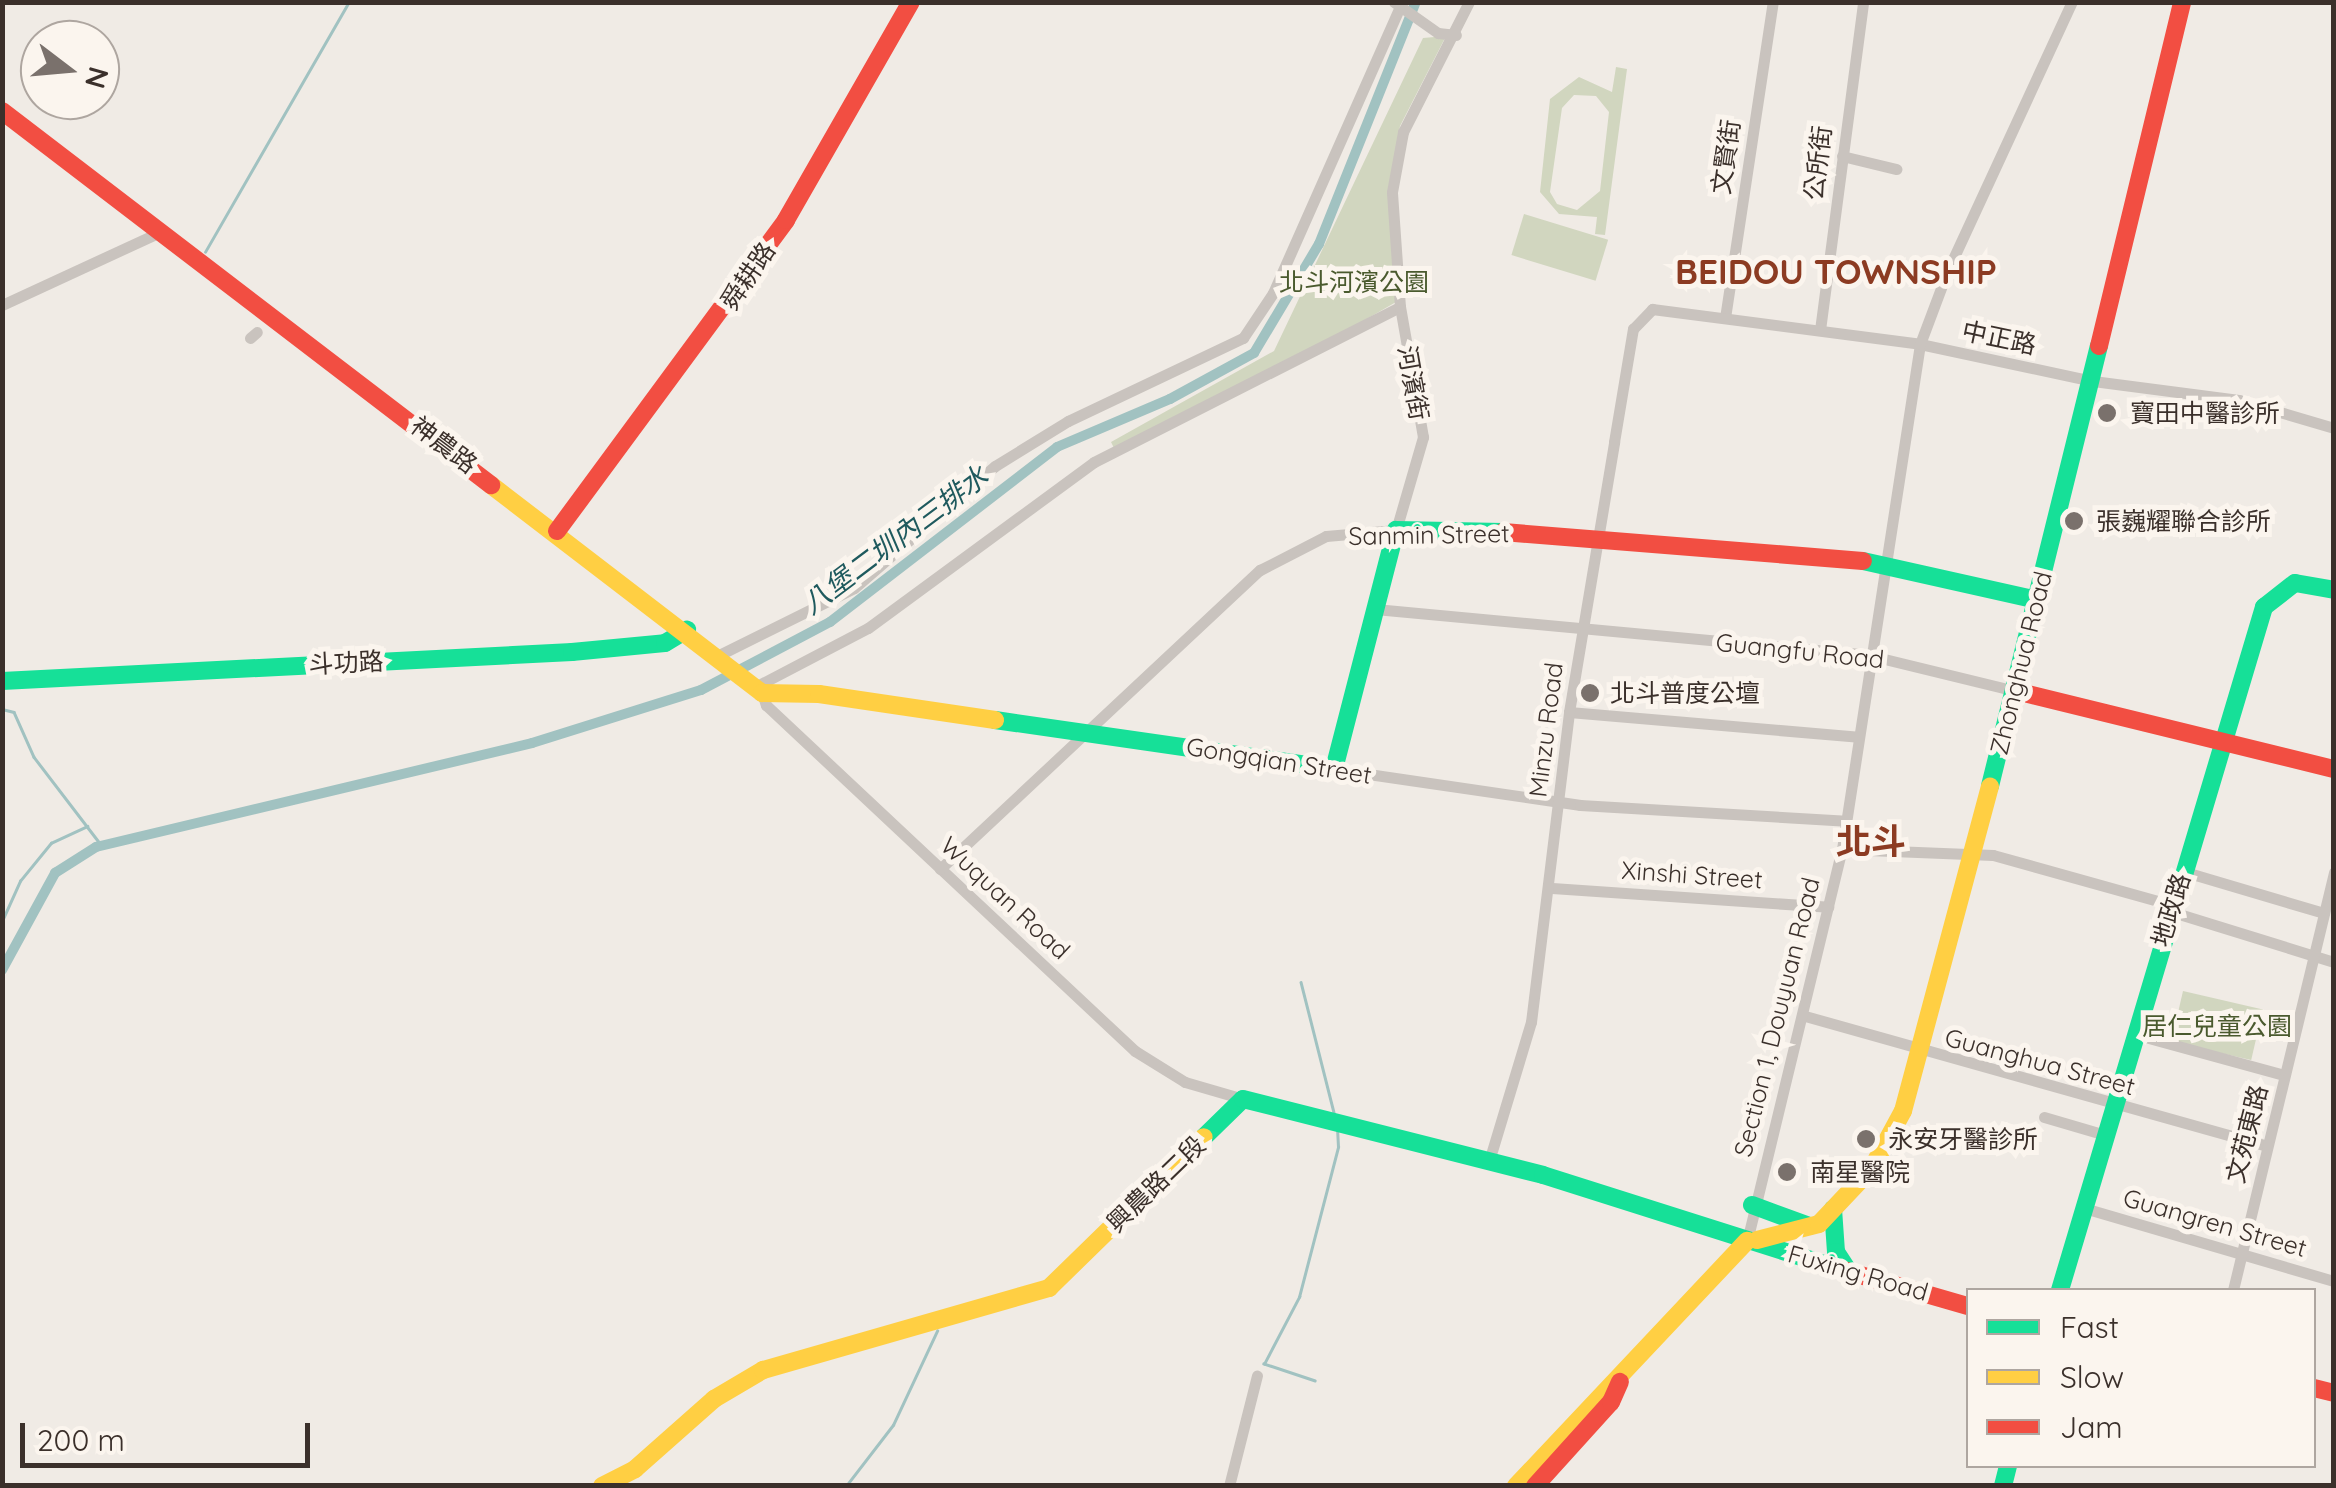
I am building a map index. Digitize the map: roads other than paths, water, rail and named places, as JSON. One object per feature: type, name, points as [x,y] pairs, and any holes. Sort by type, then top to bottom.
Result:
[{"type":"street","name":"舜耕路","points":[[556,531],[718,320],[786,220],[911,2]]},
{"type":"street","name":"河濱街","points":[[1334,769],[1422,437],[1400,307],[1392,192],[1403,132],[1456,35],[1469,2]]},
{"type":"street","name":"文賢街","points":[[1725,318],[1772,2]]},
{"type":"street","name":"公所街","points":[[1820,330],[1864,2]]},
{"type":"street","name":"Section 1, Douyuan Road","points":[[1747,1241],[1752,1205],[1805,1016],[1842,849],[1882,562],[1920,344],[1946,272],[2072,2]]},
{"type":"street","name":"Zhonghua Road","points":[[1814,1227],[1872,1168],[1892,1132],[1918,1052],[2016,691],[2182,2]]},
{"type":"street","points":[[1400,307],[1094,462],[868,628],[756,688],[721,659],[854,588],[995,466],[1068,421],[1243,338],[1274,293],[1397,6],[1438,33],[1456,35]]},
{"type":"street","name":"神農路","points":[[2,112],[721,659]]},
{"type":"street","points":[[1842,156],[1896,169]]},
{"type":"street","points":[[2,305],[162,231]]},
{"type":"street","name":"中正路","points":[[1652,309],[1920,344],[2093,381],[2240,400],[2334,428]]},
{"type":"street","name":"Minzu Road","points":[[1489,1161],[1531,1022],[1552,888],[1569,712],[1582,629],[1633,329],[1652,309]]},
{"type":"street","name":"Sanmin Street","points":[[940,869],[1260,570],[1326,536],[1396,530],[1882,562],[2037,600]]},
{"type":"street","name":"地政路","points":[[2061,1288],[2220,743],[2264,607],[2294,583],[2334,590]]},
{"type":"street","name":"Guangfu Road","points":[[1376,609],[1868,655],[2334,770]]},
{"type":"street","name":"斗功路","points":[[2,682],[572,652],[665,643],[686,630]]},
{"type":"street","name":"Gongqian Street","points":[[756,688],[1559,802],[1846,821]]},
{"type":"street","name":"Wuquan Road","points":[[756,688],[766,704],[1135,1051],[1184,1082],[1243,1099]]},
{"type":"street","points":[[1569,712],[1858,737]]},
{"type":"street","points":[[1842,849],[1972,854],[2172,905],[2179,914],[2334,962]]},
{"type":"street","points":[[2182,871],[2324,913]]},
{"type":"street","name":"文苑東路","points":[[2233,1288],[2334,872]]},
{"type":"street","name":"Xinshi Street","points":[[1552,888],[1828,907]]},
{"type":"street","name":"Guanghua Street","points":[[1805,1016],[1918,1052],[2266,1146]]},
{"type":"street","points":[[2134,1034],[2284,1074]]},
{"type":"street","points":[[1243,1099],[1489,1161],[1747,1241],[1814,1227]]},
{"type":"street","name":"興農路二段","points":[[602,1486],[636,1470],[714,1399],[763,1370],[1049,1288],[1243,1099]]},
{"type":"street","points":[[2044,1117],[2105,1135]]},
{"type":"street","points":[[1752,1205],[1780,1220],[1814,1227]]},
{"type":"street","name":"Guangren Street","points":[[2084,1208],[2334,1281]]},
{"type":"street","points":[[1833,1209],[1836,1252],[1846,1268]]},
{"type":"street","points":[[1516,1486],[1747,1241]]},
{"type":"street","name":"Fuxing Road","points":[[1747,1241],[1966,1305]]},
{"type":"street","points":[[1229,1486],[1257,1375]]},
{"type":"street","points":[[1536,1486],[1611,1402],[1622,1377]]},
{"type":"waterway","points":[[205,252],[349,2]]},
{"type":"waterway","name":"八堡二圳內三排水","points":[[2,970],[55,873],[96,847],[532,743],[701,690],[830,622],[1057,447],[1170,399],[1254,353],[1319,244],[1416,2]]},
{"type":"waterway","points":[[2,709],[14,712],[34,757],[102,846]]},
{"type":"waterway","points":[[2,921],[20,881],[51,843],[87,826]]},
{"type":"waterway","points":[[1301,982],[1335,1116]]},
{"type":"waterway","points":[[1315,1381],[1264,1364],[1299,1297],[1338,1147],[1337,1129]]},
{"type":"waterway","points":[[846,1486],[893,1425],[937,1331]]},
{"type":"place","name":"寶田中醫診所","points":[[2107,413]]},
{"type":"place","name":"張巍耀聯合診所","points":[[2074,521]]},
{"type":"place","name":"北斗普度公壇","points":[[1590,693]]},
{"type":"place","name":"永安牙醫診所","points":[[1866,1139]]},
{"type":"place","name":"南星醫院","points":[[1787,1172]]},
{"type":"district","name":"BEIDOU TOWNSHIP","points":[[1836,271]]},
{"type":"district","name":"北斗","points":[[1871,841]]},
{"type":"park label","name":"北斗河濱公園","points":[[1354,282]]},
{"type":"park label","name":"居仁兒童公園","points":[[2217,1026]]}]
